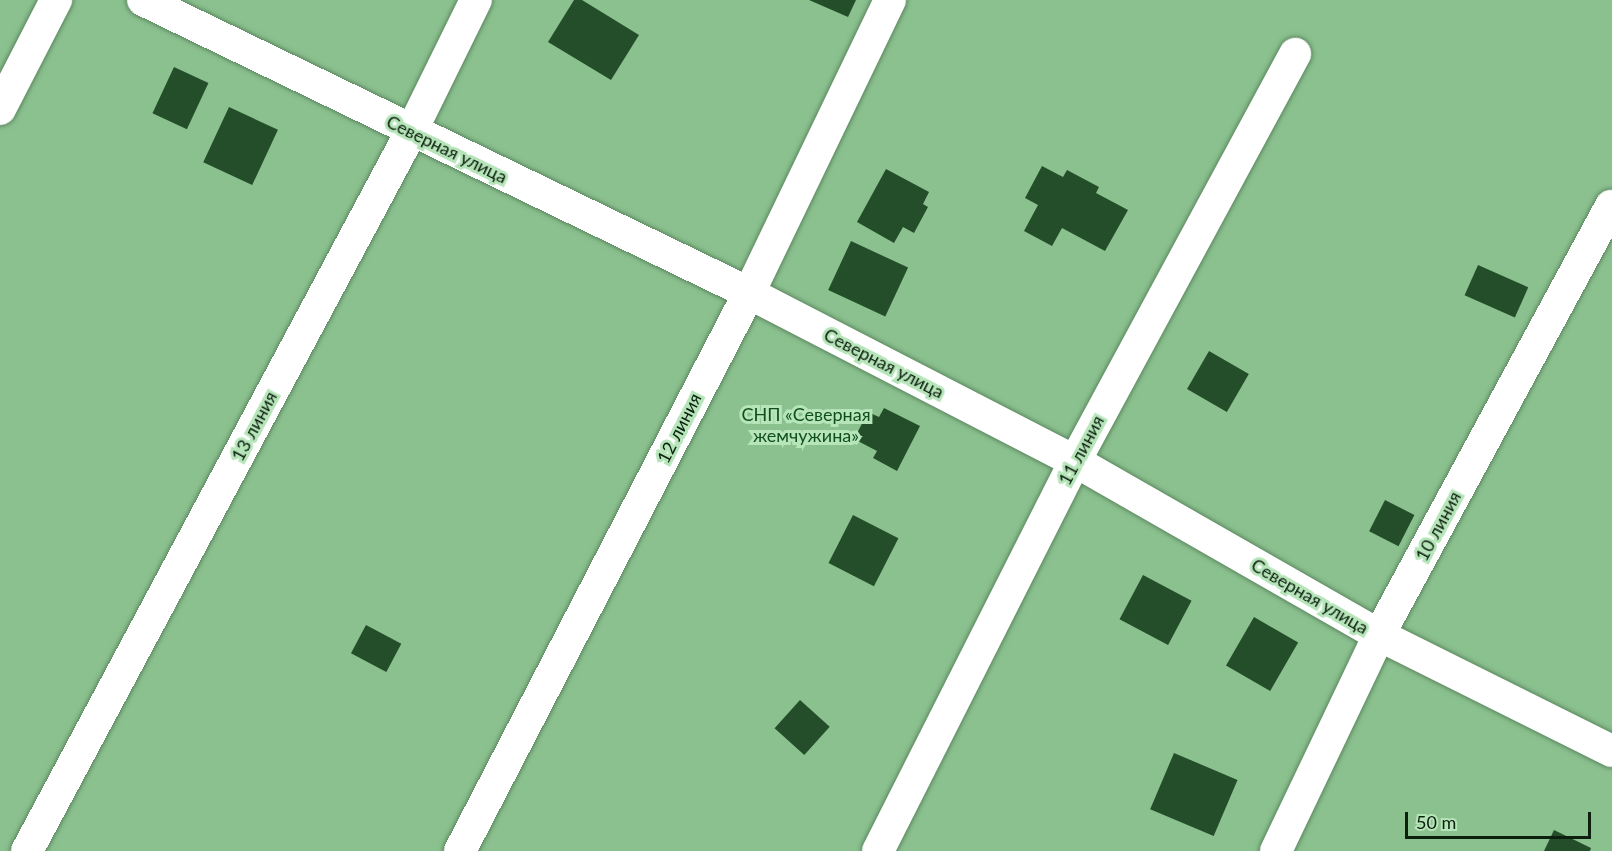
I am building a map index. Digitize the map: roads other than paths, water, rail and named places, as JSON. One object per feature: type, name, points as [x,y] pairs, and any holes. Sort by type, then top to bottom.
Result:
[{"type":"street","points":[[0,109],[56,0]]},
{"type":"street","name":"Северная улица","points":[[143,0],[411,132],[749,293],[1075,461],[1379,636],[1612,751]]},
{"type":"street","name":"13 линия","points":[[27,851],[411,132],[476,0]]},
{"type":"street","name":"12 линия","points":[[460,851],[749,293],[890,0]]},
{"type":"street","name":"11 линия","points":[[878,851],[1075,461],[1295,54]]},
{"type":"street","name":"10 линия","points":[[1276,851],[1379,636],[1611,206]]},
{"type":"park label","name":"СНП «Северная жемчужина»","points":[[806,425]]}]
